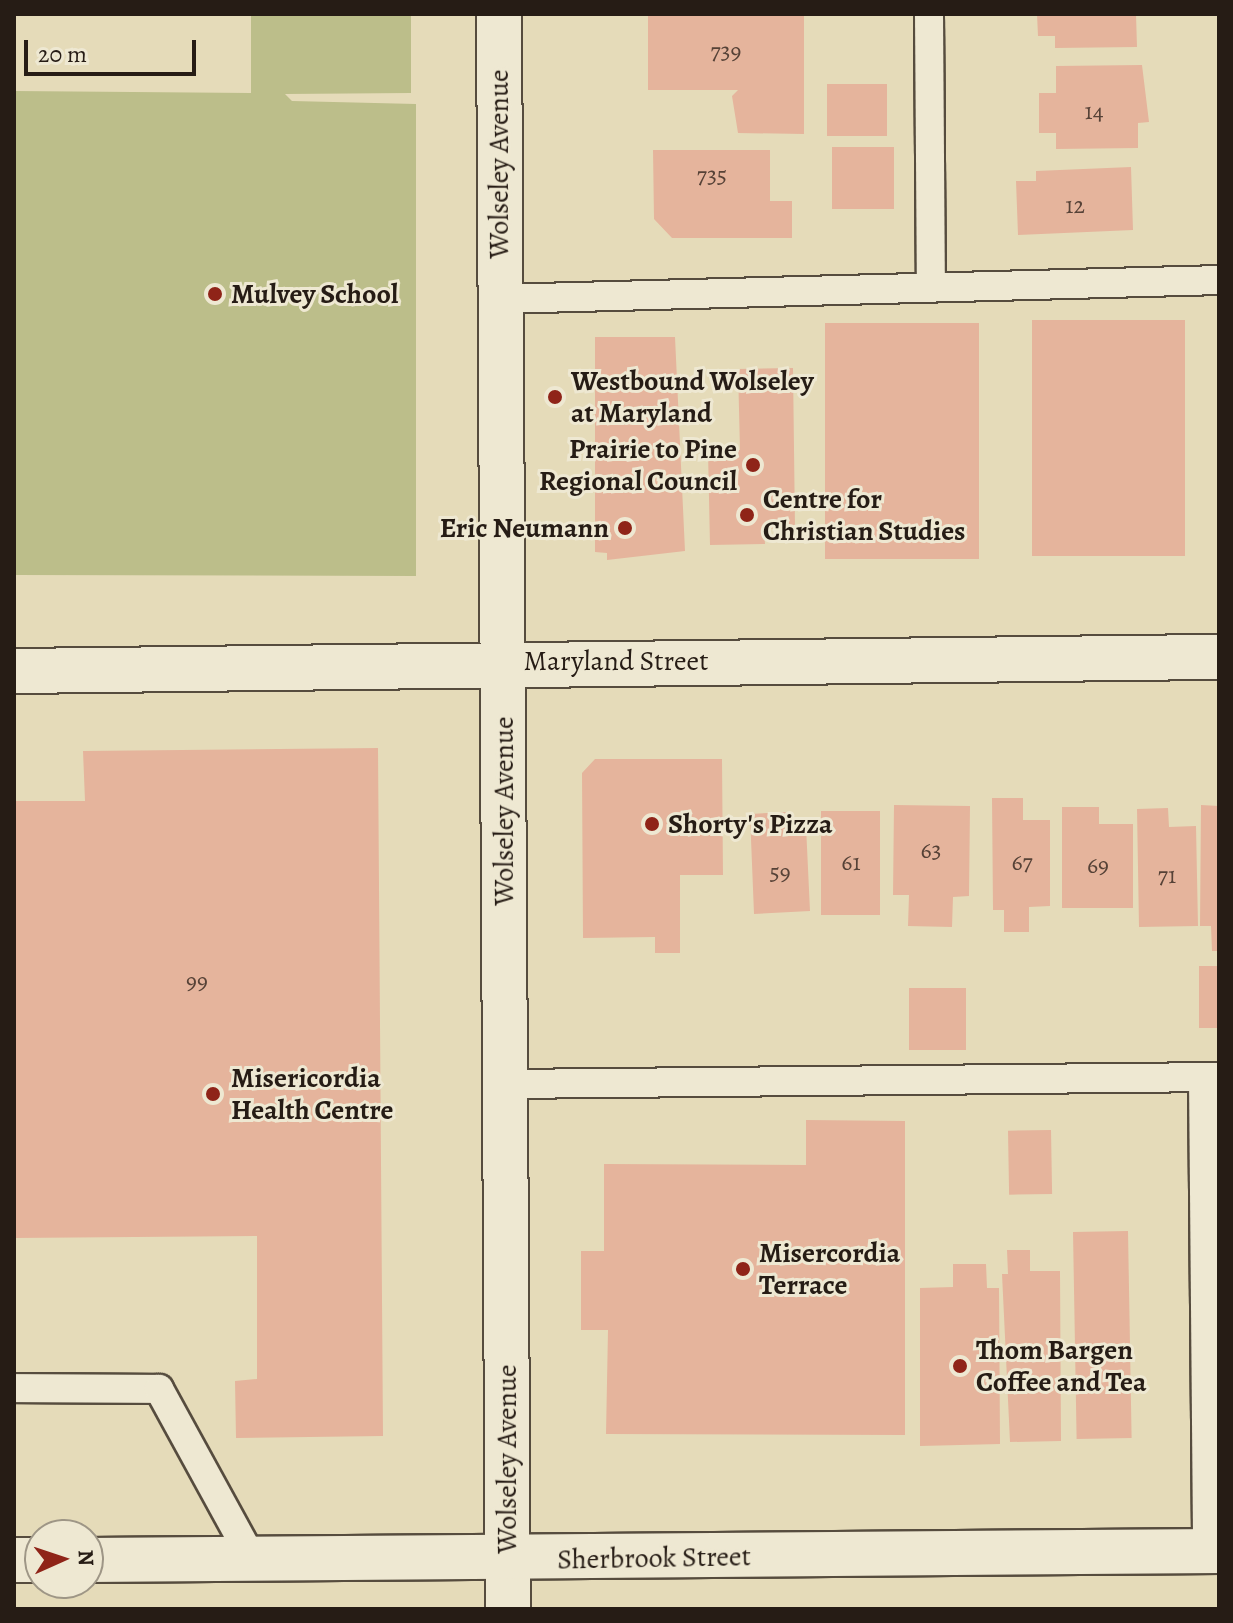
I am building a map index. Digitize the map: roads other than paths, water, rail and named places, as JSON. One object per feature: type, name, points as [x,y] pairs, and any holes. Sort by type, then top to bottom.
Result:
[{"type":"main road","name":"Wolseley Avenue","points":[[499,14],[508,1609]]},
{"type":"main road","name":"Maryland Street","points":[[14,671],[503,662],[1219,657]]},
{"type":"main road","name":"Sherbrook Street","points":[[104,1560],[507,1560],[1213,1551]]},
{"type":"lane","points":[[929,14],[931,288]]},
{"type":"lane","points":[[500,299],[1219,280]]},
{"type":"lane","points":[[505,1084],[1211,1077],[1213,1551]]},
{"type":"lane","points":[[14,1388],[159,1389],[252,1559]]},
{"type":"place","name":"Mulvey School","points":[[215,294]]},
{"type":"place","name":"Westbound Wolseley at Maryland","points":[[555,397]]},
{"type":"place","name":"Prairie to Pine Regional Council","points":[[753,465]]},
{"type":"place","name":"Centre for Christian Studies","points":[[747,515]]},
{"type":"place","name":"Eric Neumann","points":[[625,528]]},
{"type":"place","name":"Shorty's Pizza","points":[[652,824]]},
{"type":"place","name":"Misericordia Health Centre","points":[[213,1094]]},
{"type":"place","name":"Misercordia Terrace","points":[[743,1269]]},
{"type":"place","name":"Thom Bargen Coffee and Tea","points":[[960,1366]]}]
